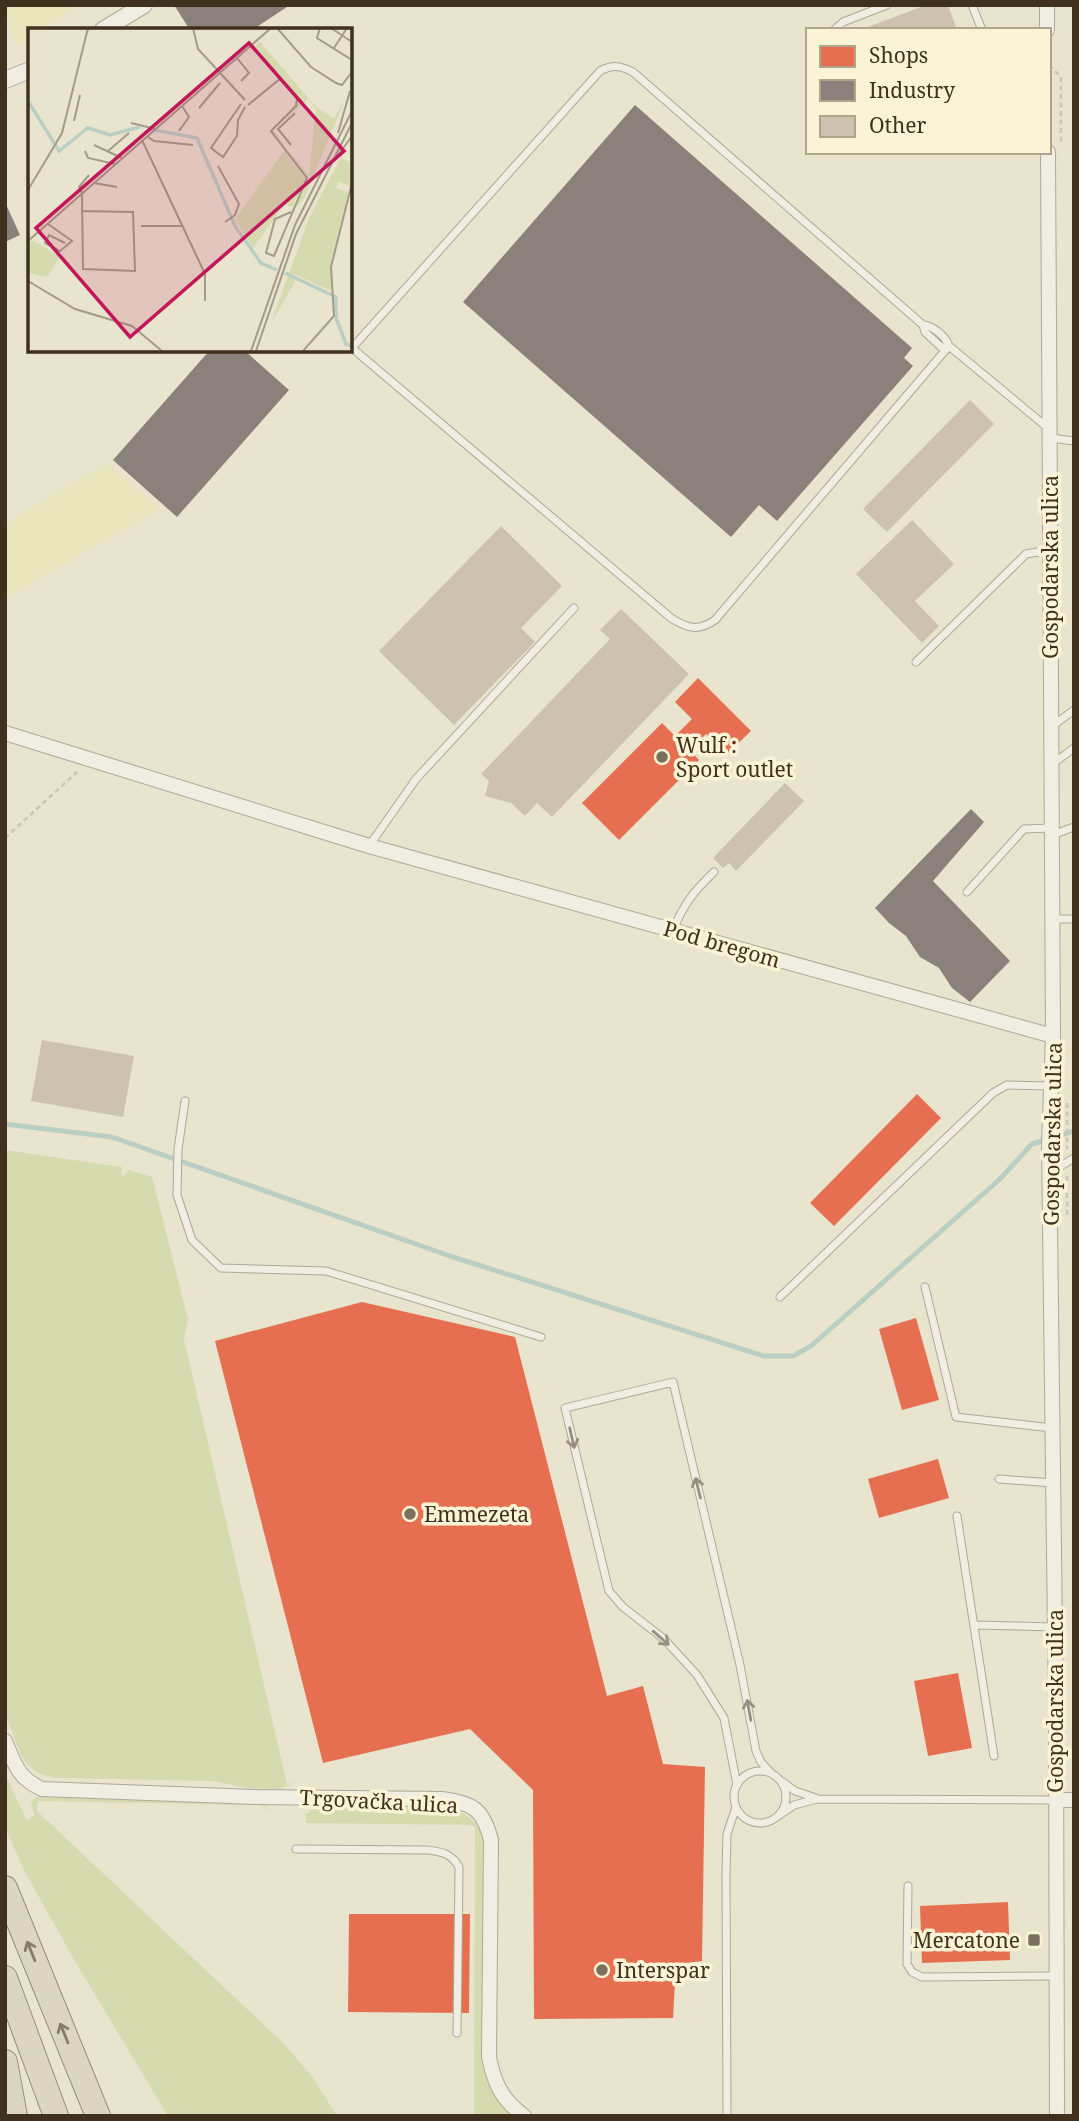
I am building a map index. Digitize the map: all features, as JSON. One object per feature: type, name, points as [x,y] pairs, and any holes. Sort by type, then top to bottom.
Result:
[{"type":"highway","points":[[5,1888],[98,2116]]},
{"type":"highway","points":[[5,1978],[56,2116]]},
{"type":"highway","points":[[5,2062],[15,2116]]},
{"type":"street","points":[[106,28],[144,5]]},
{"type":"street","points":[[1047,5],[1047,28]]},
{"type":"street","points":[[5,80],[28,71]]},
{"type":"street","name":"Gospodarska ulica","points":[[1048,154],[1053,1036],[1049,1143],[1057,2116]]},
{"type":"street","name":"Pod bregom","points":[[5,733],[369,846],[1053,1036]]},
{"type":"street","name":"Trgovačka ulica","points":[[5,1741],[16,1767],[27,1782],[42,1789],[255,1797],[442,1799],[462,1801],[472,1806],[487,1822],[491,1840],[489,2057],[499,2091],[524,2116]]},
{"type":"street","points":[[1055,1800],[1074,1800]]},
{"type":"lane","points":[[836,28],[843,22],[887,5]]},
{"type":"lane","points":[[972,5],[981,28]]},
{"type":"lane","points":[[949,346],[716,620],[695,629],[685,627],[671,618],[352,348],[600,71],[610,66],[621,66],[633,72],[923,325],[925,332],[942,347],[949,346],[1049,433],[1074,441]]},
{"type":"lane","points":[[916,662],[1026,554],[1049,550]]},
{"type":"lane","points":[[369,846],[416,779],[574,608]]},
{"type":"lane","points":[[1051,727],[1074,710]]},
{"type":"lane","points":[[1051,765],[1074,748]]},
{"type":"lane","points":[[967,892],[1024,829],[1051,831],[1074,827]]},
{"type":"lane","points":[[673,930],[693,891],[714,872]]},
{"type":"lane","points":[[1052,919],[1074,919]]},
{"type":"lane","points":[[780,1297],[992,1093],[1007,1085],[1051,1086]]},
{"type":"lane","points":[[185,1101],[178,1149],[177,1195],[192,1240],[221,1268],[326,1271],[541,1337]]},
{"type":"lane","points":[[1050,1172],[1070,1160]]},
{"type":"lane","points":[[925,1287],[956,1417],[1052,1428]]},
{"type":"lane","points":[[737,1785],[724,1718],[697,1675],[664,1639],[622,1607],[609,1591],[565,1408],[673,1382],[738,1654],[756,1751],[761,1762],[782,1783],[786,1798],[781,1813],[775,1818]]},
{"type":"lane","points":[[999,1479],[1053,1483]]},
{"type":"lane","points":[[957,1516],[994,1756]]},
{"type":"lane","points":[[975,1625],[1054,1627]]},
{"type":"lane","points":[[727,2116],[726,1874],[727,1834],[736,1807],[734,1792],[748,1774],[755,1771],[774,1775],[794,1791],[817,1799]]},
{"type":"lane","points":[[736,1807],[746,1819],[761,1823],[775,1818],[794,1805],[817,1799],[1055,1800]]},
{"type":"lane","points":[[296,1849],[427,1850],[444,1852],[454,1858],[459,1867],[457,2033]]},
{"type":"lane","points":[[908,1886],[907,1964],[912,1972],[922,1978],[1056,1976]]},
{"type":"path","points":[[1051,67],[1061,77]]},
{"type":"path","points":[[5,838],[80,770]]},
{"type":"path","points":[[1067,1122],[1070,1160],[1067,1219]]},
{"type":"shaded area","points":[[5,5],[78,5],[43,28],[28,28],[28,37],[16,45],[5,14]]},
{"type":"shaded area","points":[[107,463],[160,509],[5,598],[5,523]]},
{"type":"green space","points":[[5,1150],[122,1167],[121,1174],[124,1176],[129,1170],[152,1177],[188,1319],[184,1339],[287,1784],[294,1783],[280,1789],[247,1788],[213,1781],[59,1778],[35,1771],[22,1757],[5,1715]]},
{"type":"green space","points":[[5,1774],[27,1821],[34,1815],[31,1801],[36,1797],[262,1804],[276,1812],[260,1805],[38,1801],[37,1811],[283,2043],[311,2075],[337,2116],[168,2116],[73,1958],[24,1870],[5,1828]]},
{"type":"green space","points":[[316,1807],[452,1808],[476,1824],[485,1851],[484,2073],[490,2089],[510,2116],[474,2116],[475,1828],[472,1825],[306,1823],[306,1814]]},
{"type":"building: Shops","name":"Wulf : Sport outlet","points":[[698,678],[751,731],[727,754],[706,734],[690,750],[699,760],[619,840],[582,803],[662,723],[675,736],[692,719],[675,702]]},
{"type":"building: Shops","points":[[917,1094],[941,1118],[834,1226],[810,1203]]},
{"type":"building: Shops","name":"Emmezeta","points":[[362,1302],[515,1337],[607,1696],[643,1686],[663,1764],[705,1767],[702,1961],[676,1964],[673,2018],[534,2019],[533,1790],[470,1729],[323,1763],[215,1341]]},
{"type":"building: Shops","points":[[916,1318],[939,1400],[902,1410],[879,1329]]},
{"type":"building: Shops","points":[[938,1459],[949,1498],[879,1518],[868,1479]]},
{"type":"building: Shops","points":[[958,1673],[972,1748],[928,1756],[914,1681]]},
{"type":"building: Shops","points":[[1008,1902],[1010,1960],[922,1963],[920,1906]]},
{"type":"building: Shops","points":[[349,1914],[470,1914],[469,2013],[348,2012]]},
{"type":"building: Industry","points":[[174,5],[290,5],[255,28],[189,28]]},
{"type":"building: Industry","points":[[635,105],[912,348],[904,358],[913,366],[777,521],[759,505],[731,537],[463,302]]},
{"type":"building: Industry","points":[[5,202],[20,235],[5,242]]},
{"type":"building: Industry","points":[[208,352],[246,352],[289,390],[177,517],[113,460]]},
{"type":"building: Industry","points":[[971,809],[984,822],[933,881],[1010,961],[970,1002],[952,988],[939,968],[920,957],[906,936],[875,908]]},
{"type":"building: Other","points":[[926,5],[948,5],[956,28],[865,28]]},
{"type":"building: Other","points":[[970,400],[994,424],[887,532],[863,509]]},
{"type":"building: Other","points":[[912,520],[954,564],[915,601],[939,626],[922,643],[856,574]]},
{"type":"building: Other","points":[[501,526],[562,586],[521,628],[535,642],[454,725],[379,651]]},
{"type":"building: Other","points":[[621,609],[689,674],[552,817],[537,803],[525,816],[511,803],[485,796],[489,781],[481,774],[610,639],[600,630]]},
{"type":"building: Other","points":[[785,783],[804,801],[736,871],[729,863],[723,868],[713,858]]},
{"type":"building: Other","points":[[42,1040],[134,1056],[123,1117],[31,1101]]},
{"type":"waterway","points":[[5,1124],[112,1137],[450,1256],[764,1356],[793,1356],[811,1346],[1000,1179],[1032,1144],[1074,1131]]},
{"type":"place","name":"Wulf : Sport outlet","points":[[662,757]]},
{"type":"place","name":"Emmezeta","points":[[410,1514]]},
{"type":"place","name":"Mercatone","points":[[1034,1940]]},
{"type":"place","name":"Interspar","points":[[602,1970]]}]
